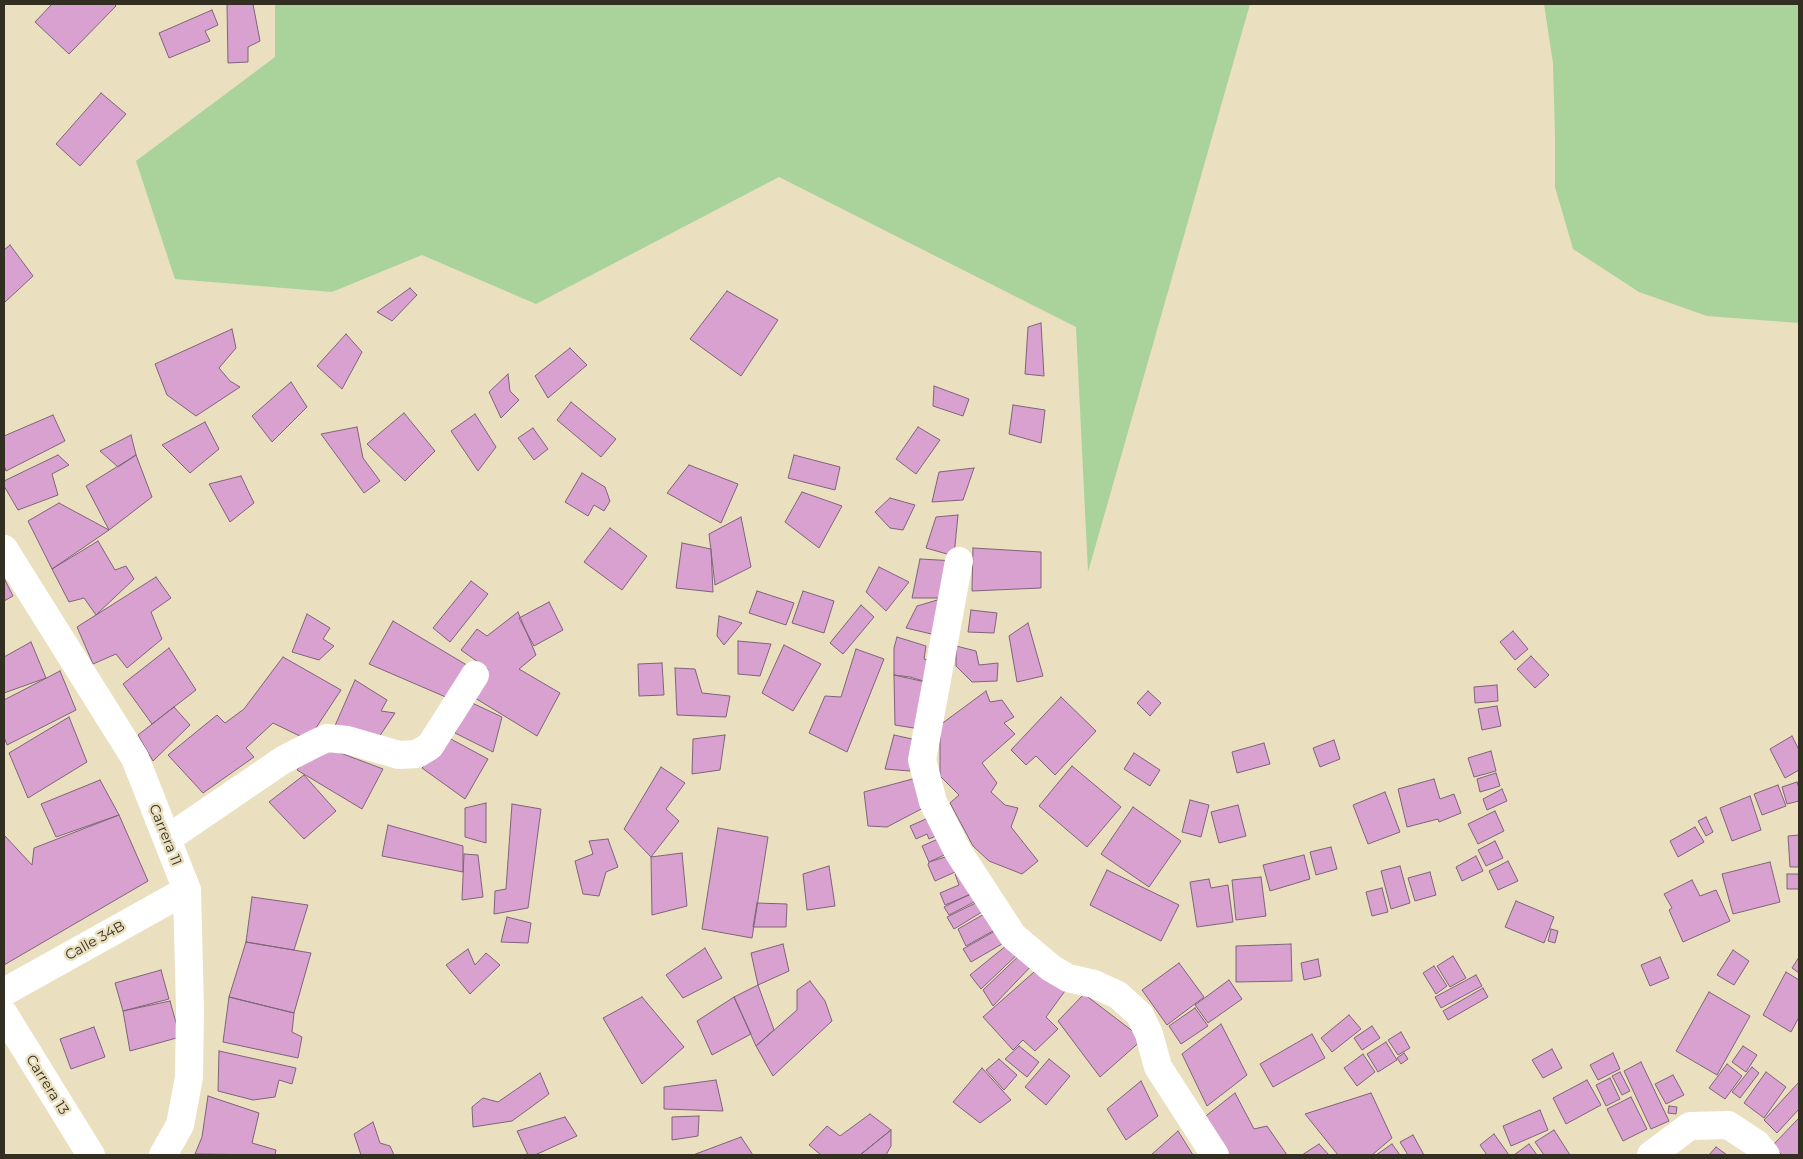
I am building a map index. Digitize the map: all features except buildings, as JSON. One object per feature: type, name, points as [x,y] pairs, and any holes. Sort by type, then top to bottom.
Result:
[{"type":"street","name":"Carrera 11","points":[[4,549],[134,758],[187,890],[190,1009],[189,1077],[180,1125],[163,1155]]},
{"type":"street","points":[[959,561],[922,760],[933,802],[957,850],[1013,936],[1051,968],[1068,978],[1094,984],[1118,995],[1140,1015],[1149,1034],[1158,1067],[1215,1155]]},
{"type":"street","points":[[167,839],[283,760],[327,738],[346,740],[399,755],[417,754],[430,746],[475,675]]},
{"type":"street","name":"Calle 34B","points":[[4,992],[187,890]]},
{"type":"street","name":"Carrera 13","points":[[4,1014],[91,1155]]},
{"type":"street","points":[[1651,1155],[1690,1126],[1728,1124],[1758,1144],[1766,1155]]},
{"type":"green space","points":[[275,4],[1250,4],[1088,572],[1076,327],[779,177],[536,304],[422,255],[332,292],[175,279],[136,161],[275,57]]},
{"type":"green space","points":[[1544,4],[1799,4],[1799,323],[1707,316],[1639,292],[1573,249],[1555,187],[1553,63]]}]
